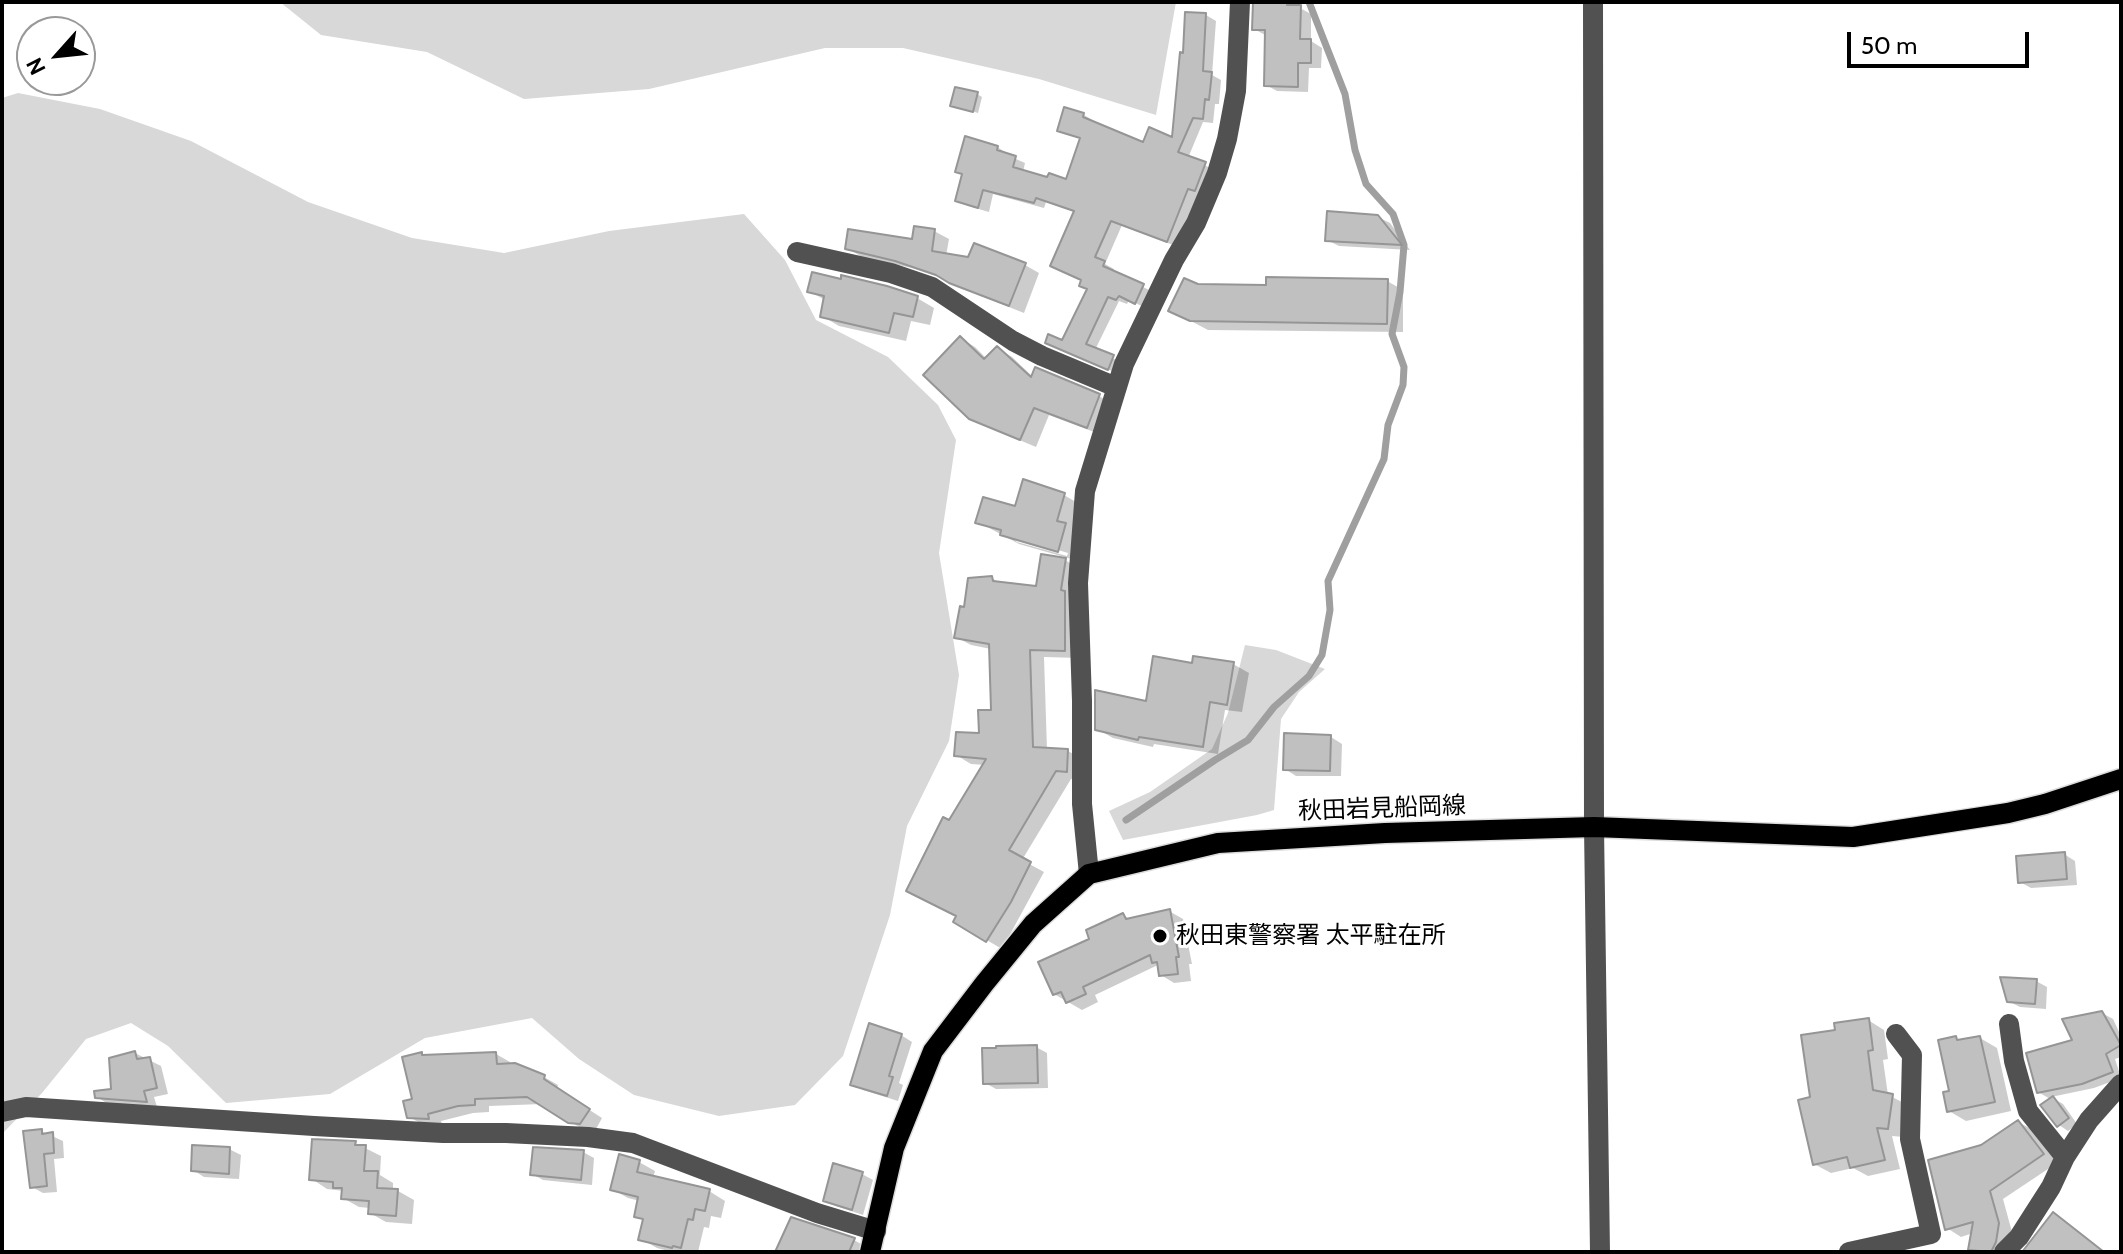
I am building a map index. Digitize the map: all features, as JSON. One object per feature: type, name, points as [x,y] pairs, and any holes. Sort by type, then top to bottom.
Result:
[{"type":"main road","name":"秋田岩見船岡線","points":[[870,1252],[894,1148],[933,1051],[1033,924],[1089,874],[1218,843],[1385,833],[1594,827],[1853,837],[2008,813],[2118,785]]},
{"type":"street","points":[[1089,874],[1082,804],[1078,583],[1085,491],[1124,364],[1174,260],[1196,223],[1217,173],[1236,91],[1240,2]]},
{"type":"street","points":[[1593,2],[1594,827],[1600,1252]]},
{"type":"street","points":[[797,252],[891,273],[932,287],[1013,341],[1116,387]]},
{"type":"street","points":[[2009,1024],[2014,1061],[2028,1111],[2065,1157]]},
{"type":"street","points":[[1849,1252],[1934,1243],[1910,1139],[1912,1055],[1896,1034]]},
{"type":"street","points":[[2004,1252],[2019,1237],[2089,1120],[2121,1084]]},
{"type":"street","points":[[2,1112],[26,1107],[443,1133],[588,1137],[633,1143],[817,1213],[876,1231]]},
{"type":"shaded area","points":[[280,2],[1176,2],[1156,115],[1039,79],[903,48],[825,48],[649,89],[524,99],[427,52],[321,35]]},
{"type":"shaded area","points":[[16,94],[100,109],[191,141],[308,202],[412,238],[504,253],[609,231],[744,214],[785,260],[816,320],[888,357],[938,405],[956,440],[939,553],[959,675],[949,741],[907,826],[890,915],[843,1056],[795,1105],[719,1116],[634,1095],[579,1059],[532,1018],[425,1038],[330,1094],[226,1103],[168,1046],[131,1023],[86,1039],[42,1093],[2,1134],[2,98]]},
{"type":"shaded area","points":[[1245,645],[1276,650],[1325,669],[1299,692],[1281,719],[1274,810],[1123,840],[1109,811],[1150,792],[1212,749],[1228,713]]},
{"type":"building","points":[[1253,2],[1301,5],[1300,39],[1311,39],[1311,63],[1298,63],[1298,87],[1264,86],[1265,30],[1252,30]]},
{"type":"building","points":[[1185,12],[1206,13],[1203,71],[1212,72],[1203,119],[1193,118],[1178,152],[1206,162],[1195,191],[1188,189],[1167,242],[1111,221],[1095,257],[1105,261],[1103,266],[1144,284],[1135,304],[1119,296],[1116,300],[1108,297],[1086,344],[1114,355],[1108,370],[1045,343],[1048,334],[1062,340],[1087,289],[1079,286],[1081,280],[1050,266],[1074,211],[1036,198],[1034,203],[983,190],[978,208],[955,201],[962,174],[955,172],[965,136],[998,146],[997,150],[1016,156],[1013,167],[1066,179],[1080,138],[1057,131],[1064,107],[1084,113],[1083,117],[1143,142],[1149,127],[1172,137]]},
{"type":"building","points":[[955,87],[978,92],[973,112],[950,106]]},
{"type":"building","points":[[1327,211],[1378,215],[1402,245],[1325,241]]},
{"type":"building","points":[[914,226],[935,229],[932,251],[968,257],[974,243],[1026,263],[1009,306],[936,275],[845,249],[848,229],[912,239]]},
{"type":"building","points":[[812,272],[841,279],[841,275],[918,296],[913,317],[894,313],[889,333],[820,317],[824,296],[807,292]]},
{"type":"building","points":[[1266,277],[1388,279],[1387,324],[1190,321],[1168,311],[1184,278],[1198,284],[1266,285]]},
{"type":"building","points":[[960,336],[984,359],[997,346],[1031,377],[1035,367],[1100,394],[1087,428],[1034,408],[1020,440],[969,419],[923,375]]},
{"type":"building","points":[[1023,479],[1065,493],[1057,521],[1066,523],[1058,552],[1000,535],[1001,530],[975,523],[983,497],[1015,506]]},
{"type":"building","points":[[1041,554],[1066,558],[1061,590],[1065,591],[1065,651],[1030,650],[1033,747],[1068,749],[1067,772],[1056,771],[1009,850],[1031,862],[986,942],[953,922],[956,916],[906,891],[943,817],[949,820],[986,759],[954,756],[956,732],[979,733],[978,710],[991,710],[989,644],[954,638],[960,606],[964,607],[968,578],[992,576],[993,581],[1036,586]]},
{"type":"building","points":[[1153,656],[1192,663],[1193,656],[1234,662],[1227,705],[1210,702],[1203,747],[1139,737],[1138,740],[1095,730],[1095,690],[1146,701]]},
{"type":"building","points":[[1284,733],[1331,735],[1330,771],[1283,770]]},
{"type":"building","points":[[2065,852],[2067,879],[2018,883],[2016,856]]},
{"type":"building","points":[[1170,909],[1179,957],[1176,957],[1178,974],[1159,976],[1157,962],[1152,963],[1150,955],[1083,987],[1086,994],[1066,1003],[1061,992],[1053,995],[1038,962],[1089,939],[1086,930],[1123,913],[1126,919]]},
{"type":"building","points":[[2000,977],[2037,979],[2035,1004],[2007,1002]]},
{"type":"building","points":[[2102,1011],[2121,1045],[2106,1054],[2113,1072],[2082,1084],[2037,1093],[2026,1053],[2072,1040],[2062,1019]]},
{"type":"building","points":[[1869,1018],[1873,1050],[1868,1051],[1873,1090],[1893,1094],[1888,1129],[1877,1128],[1885,1160],[1850,1168],[1847,1157],[1813,1165],[1798,1100],[1810,1097],[1801,1035],[1835,1030],[1834,1023]]},
{"type":"building","points":[[869,1023],[902,1034],[889,1076],[893,1077],[887,1096],[850,1085]]},
{"type":"building","points":[[1956,1036],[1957,1040],[1980,1036],[1995,1102],[1947,1112],[1943,1092],[1949,1091],[1938,1040]]},
{"type":"building","points":[[1037,1045],[1038,1083],[983,1084],[982,1048]]},
{"type":"building","points":[[135,1051],[137,1059],[150,1057],[157,1088],[144,1091],[147,1102],[95,1098],[94,1091],[111,1089],[109,1058]]},
{"type":"building","points":[[422,1052],[422,1055],[496,1052],[497,1064],[515,1063],[545,1075],[544,1079],[590,1109],[580,1124],[568,1123],[527,1097],[475,1099],[475,1105],[428,1114],[429,1119],[407,1118],[403,1101],[412,1099],[402,1057]]},
{"type":"building","points":[[2053,1096],[2069,1118],[2057,1127],[2040,1105]]},
{"type":"building","points":[[2018,1120],[2044,1154],[1990,1191],[1999,1223],[1996,1242],[1991,1252],[1968,1250],[1973,1222],[1945,1230],[1928,1160],[1981,1145]]},
{"type":"building","points":[[42,1129],[42,1134],[53,1132],[54,1153],[44,1154],[47,1186],[30,1188],[23,1131]]},
{"type":"building","points":[[312,1139],[356,1141],[355,1145],[366,1145],[364,1171],[378,1171],[377,1188],[398,1189],[396,1216],[368,1214],[369,1201],[341,1199],[342,1188],[333,1188],[333,1182],[309,1180]]},
{"type":"building","points":[[192,1145],[230,1147],[229,1174],[191,1171]]},
{"type":"building","points":[[533,1147],[584,1150],[581,1180],[530,1175]]},
{"type":"building","points":[[619,1154],[640,1160],[637,1172],[710,1189],[705,1211],[695,1209],[693,1220],[688,1219],[681,1248],[638,1240],[643,1219],[634,1217],[638,1197],[610,1190]]},
{"type":"building","points":[[833,1163],[863,1172],[852,1210],[823,1201]]},
{"type":"building","points":[[2053,1212],[2104,1252],[2022,1252]]},
{"type":"building","points":[[791,1217],[855,1238],[849,1252],[775,1252]]},
{"type":"waterway","points":[[1126,820],[1248,740],[1274,707],[1309,676],[1322,655],[1330,610],[1328,581],[1384,459],[1388,425],[1403,385],[1404,367],[1392,334],[1404,245],[1393,214],[1366,184],[1355,150],[1345,94],[1309,2]]},
{"type":"place","name":"秋田東警察署 太平駐在所","points":[[1160,936]]}]
